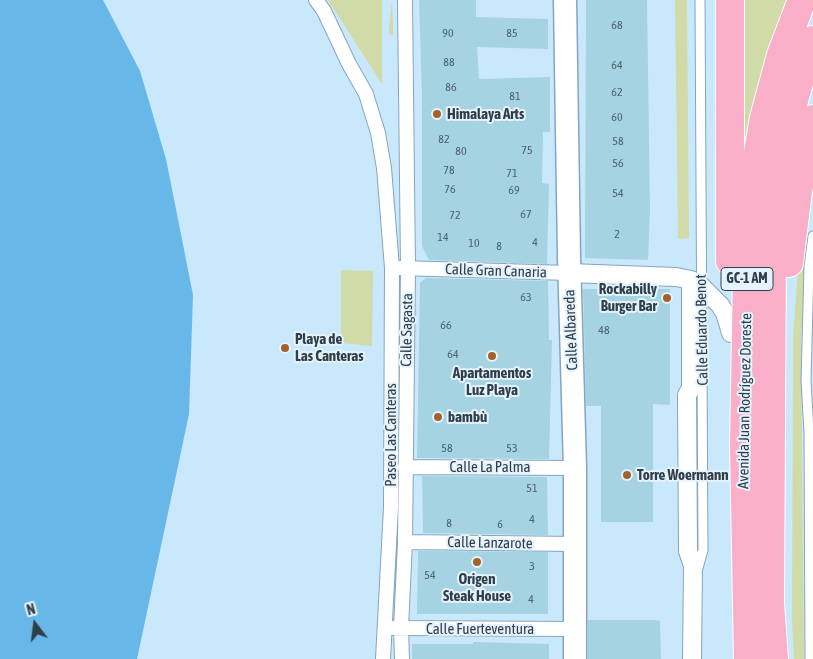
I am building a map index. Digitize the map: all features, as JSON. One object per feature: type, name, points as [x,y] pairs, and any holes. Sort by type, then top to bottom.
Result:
[{"type":"highway","points":[[730,0],[732,451],[745,564]]},
{"type":"highway","name":"Avenida Juan Rodríguez Doreste","points":[[748,659],[744,426],[747,274],[751,193],[764,118],[780,55],[802,0]]},
{"type":"highway","name":"Avenida Juan Rodríguez Doreste","points":[[774,659],[770,603],[771,275],[773,232],[776,192],[788,122],[805,61],[813,40]]},
{"type":"highway","points":[[770,603],[786,476],[784,359],[789,258],[798,191],[813,119]]},
{"type":"street","name":"Paseo Las Canteras","points":[[316,0],[324,11],[349,64],[366,94],[376,125],[384,168],[392,268],[391,507],[384,659]]},
{"type":"street","name":"Calle Sagasta","points":[[402,659],[408,268],[405,0]]},
{"type":"street","name":"Calle Albareda","points":[[565,0],[569,273],[575,468],[575,659]]},
{"type":"street","name":"Calle Gran Canaria","points":[[392,268],[676,277],[696,283]]},
{"type":"street","points":[[696,283],[712,296],[725,313],[731,333]]},
{"type":"street","name":"Calle Eduardo Benot","points":[[692,659],[693,566],[688,551],[687,395],[691,388],[696,283]]},
{"type":"street","name":"Calle La Palma","points":[[405,467],[575,468]]},
{"type":"street","name":"Calle Lanzarote","points":[[405,542],[575,544]]},
{"type":"street","name":"Calle Eduardo Benot","points":[[698,568],[698,659]]},
{"type":"street","name":"Calle Fuerteventura","points":[[385,627],[575,629]]},
{"type":"lane","name":"Calle Eduardo Benot","points":[[698,568],[703,550],[696,283],[700,0]]},
{"type":"lane","points":[[810,659],[809,432],[806,381],[809,267],[813,236]]},
{"type":"green space","points":[[328,0],[382,0],[382,84]]},
{"type":"green space","points":[[675,0],[687,0],[689,238],[678,239]]},
{"type":"green space","points":[[738,0],[792,0],[740,227]]},
{"type":"green space","points":[[392,2],[393,34],[391,35],[389,34],[389,26]]},
{"type":"green space","points":[[801,228],[807,228],[801,339],[804,659],[794,659],[792,620],[793,338]]},
{"type":"green space","points":[[341,270],[373,271],[372,346],[341,343]]},
{"type":"water","points":[[0,0],[103,0],[140,71],[166,159],[193,295],[189,414],[137,659],[0,659]]},
{"type":"building","points":[[419,0],[476,0],[476,17],[548,19],[548,49],[477,47],[479,79],[550,77],[550,132],[543,132],[542,183],[549,184],[547,264],[429,260],[422,246],[422,96]]},
{"type":"building","points":[[586,0],[647,0],[650,210],[648,260],[585,258]]},
{"type":"building","points":[[426,278],[548,281],[549,340],[552,340],[549,459],[417,458],[420,283]]},
{"type":"building","points":[[583,289],[670,289],[670,405],[653,404],[653,522],[601,522],[601,406],[586,406]]},
{"type":"building","points":[[422,476],[547,477],[548,535],[423,533]]},
{"type":"building","points":[[418,551],[548,552],[548,614],[417,614]]},
{"type":"building","points":[[588,620],[660,621],[661,659],[588,659]]},
{"type":"building","points":[[473,642],[549,644],[549,659],[412,659],[412,644],[473,644]]},
{"type":"place","name":"Himalaya Arts","points":[[437,114]]},
{"type":"place","name":"Rockabilly Burger Bar","points":[[667,298]]},
{"type":"place","name":"Playa de Las Canteras","points":[[285,348]]},
{"type":"place","name":"Apartamentos Luz Playa","points":[[492,356]]},
{"type":"place","name":"bambù","points":[[438,417]]},
{"type":"place","name":"Torre Woermann","points":[[627,475]]},
{"type":"place","name":"Origen Steak House","points":[[477,562]]}]
